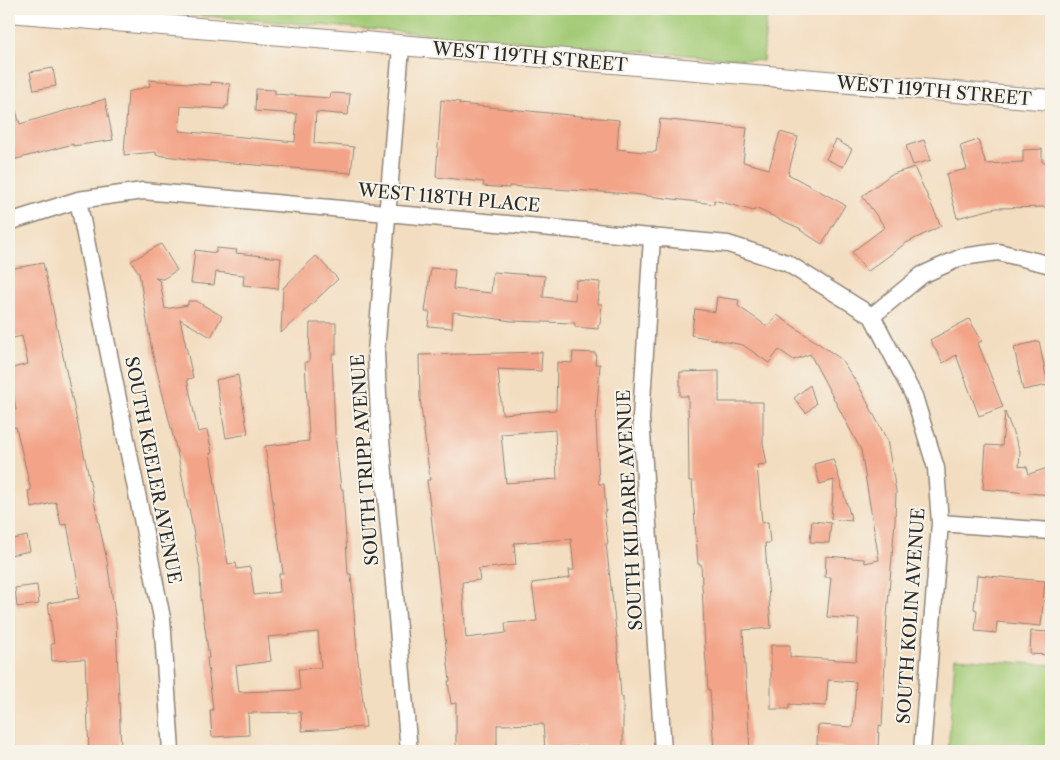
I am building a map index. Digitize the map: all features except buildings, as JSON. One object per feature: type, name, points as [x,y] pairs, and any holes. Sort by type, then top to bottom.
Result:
[{"type":"street","name":"WEST 119TH STREET","points":[[9,12],[129,15],[401,47],[1051,100]]},
{"type":"street","name":"SOUTH TRIPP AVENUE","points":[[401,47],[389,213],[376,352],[379,417],[409,751]]},
{"type":"street","name":"WEST 118TH PLACE","points":[[9,222],[78,200],[143,191],[728,244],[787,263],[872,316]]},
{"type":"street","name":"SOUTH KEELER AVENUE","points":[[78,200],[162,618],[171,751]]},
{"type":"street","name":"SOUTH KILDARE AVENUE","points":[[652,236],[642,418],[663,751]]},
{"type":"street","points":[[872,316],[922,275],[962,256],[998,252],[1047,264]]},
{"type":"street","name":"SOUTH KOLIN AVENUE","points":[[872,316],[914,396],[936,468],[940,523],[922,751]]},
{"type":"street","points":[[940,523],[1051,531]]},
{"type":"green space","points":[[143,9],[767,9],[763,61],[143,11]]},
{"type":"green space","points":[[955,658],[1051,665],[1051,751],[948,751]]}]
